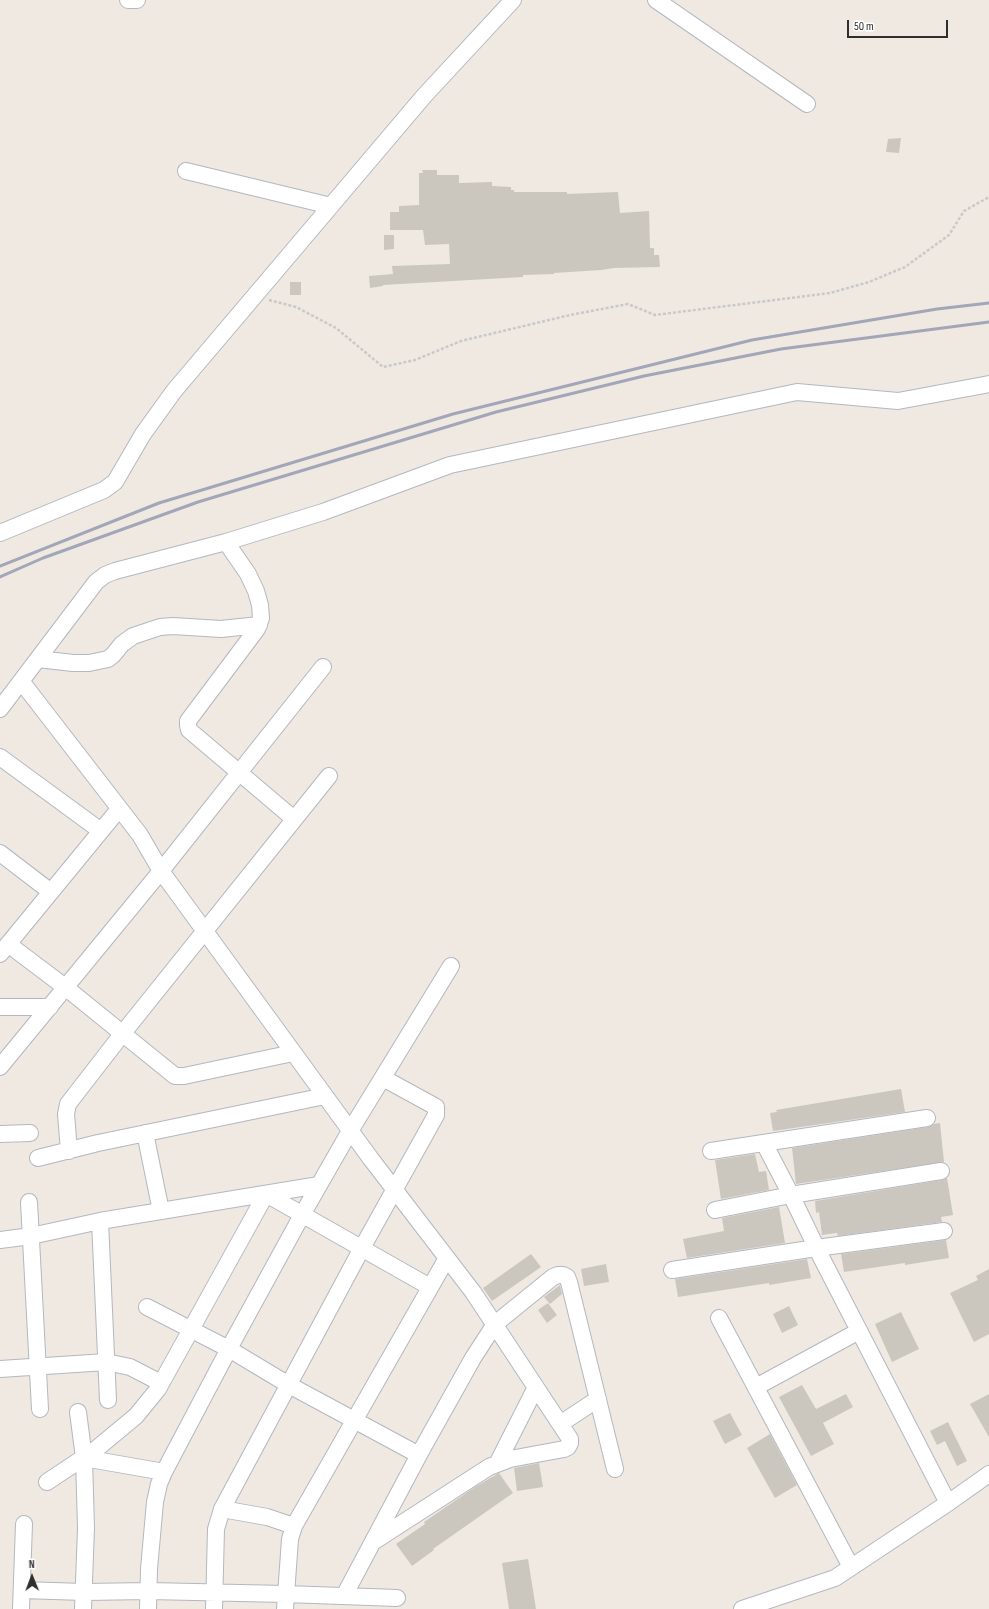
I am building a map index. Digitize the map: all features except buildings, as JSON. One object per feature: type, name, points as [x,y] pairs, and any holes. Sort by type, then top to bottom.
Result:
[{"type":"street","points":[[128,0],[137,0]]},
{"type":"street","points":[[0,534],[104,490],[115,482],[143,434],[174,391],[424,96],[513,0]]},
{"type":"street","points":[[656,0],[808,104]]},
{"type":"street","points":[[186,171],[331,206]]},
{"type":"street","points":[[0,709],[96,582],[104,575],[115,571],[226,542],[323,512],[450,464],[797,392],[898,401],[989,384]]},
{"type":"street","points":[[226,542],[248,574],[256,591],[260,605],[261,618],[257,630],[188,721],[190,730],[294,819]]},
{"type":"street","points":[[38,659],[73,663],[89,663],[108,659],[122,644],[133,636],[160,627],[221,629],[258,625]]},
{"type":"street","points":[[0,1067],[162,871],[323,667]]},
{"type":"street","points":[[21,681],[140,835],[162,871],[206,930],[293,1053],[495,1324],[570,1439],[568,1447],[498,1462],[373,1542]]},
{"type":"street","points":[[0,757],[101,831]]},
{"type":"street","points":[[69,1150],[66,1114],[68,1104],[328,776]]},
{"type":"street","points":[[119,809],[4,949],[65,987],[175,1076],[293,1053]]},
{"type":"street","points":[[0,853],[51,892]]},
{"type":"street","points":[[148,1609],[155,1502],[158,1484],[302,1215],[350,1131],[451,966]]},
{"type":"street","points":[[0,1007],[50,1006]]},
{"type":"street","points":[[214,1601],[216,1529],[222,1509],[362,1248],[436,1115],[436,1107],[383,1078]]},
{"type":"street","points":[[38,1158],[145,1133],[325,1096]]},
{"type":"street","points":[[711,1151],[927,1118]]},
{"type":"street","points":[[0,1134],[30,1133]]},
{"type":"street","points":[[145,1133],[161,1211]]},
{"type":"street","points":[[764,1143],[792,1195],[816,1248],[948,1503]]},
{"type":"street","points":[[715,1210],[792,1195],[941,1171]]},
{"type":"street","points":[[0,1240],[31,1236],[161,1211],[319,1185]]},
{"type":"street","points":[[266,1194],[430,1287]]},
{"type":"street","points":[[47,1482],[95,1450],[136,1416],[161,1383],[266,1194]]},
{"type":"street","points":[[30,1202],[40,1409]]},
{"type":"street","points":[[100,1222],[108,1400]]},
{"type":"street","points":[[672,1270],[816,1248],[944,1231]]},
{"type":"street","points":[[285,1601],[290,1539],[294,1526],[447,1258]]},
{"type":"street","points":[[344,1596],[473,1358],[495,1324],[553,1277],[563,1275],[567,1278],[615,1469]]},
{"type":"street","points":[[147,1307],[229,1349],[289,1385],[419,1456]]},
{"type":"street","points":[[719,1318],[851,1567]]},
{"type":"street","points":[[756,1388],[859,1331]]},
{"type":"street","points":[[0,1369],[106,1362],[130,1367],[161,1383]]},
{"type":"street","points":[[498,1462],[536,1387]]},
{"type":"street","points":[[560,1424],[598,1398]]},
{"type":"street","points":[[78,1412],[84,1458],[86,1528],[84,1609]]},
{"type":"street","points":[[84,1458],[164,1472]]},
{"type":"street","points":[[742,1609],[835,1578],[989,1474]]},
{"type":"street","points":[[222,1509],[267,1517],[294,1526]]},
{"type":"street","points":[[21,1609],[24,1524]]},
{"type":"street","points":[[22,1590],[84,1592],[149,1591],[214,1601],[285,1601],[344,1596],[397,1598]]},
{"type":"path","points":[[255,296],[296,307],[336,328],[383,367],[415,360],[461,341],[570,315],[628,304],[655,315],[830,293],[869,282],[905,267],[949,235],[964,211],[989,197]]},
{"type":"railway","points":[[0,566],[159,503],[453,414],[752,340],[937,309],[989,303]]},
{"type":"railway","points":[[0,577],[43,558],[198,502],[496,412],[644,376],[781,349],[989,322]]}]
